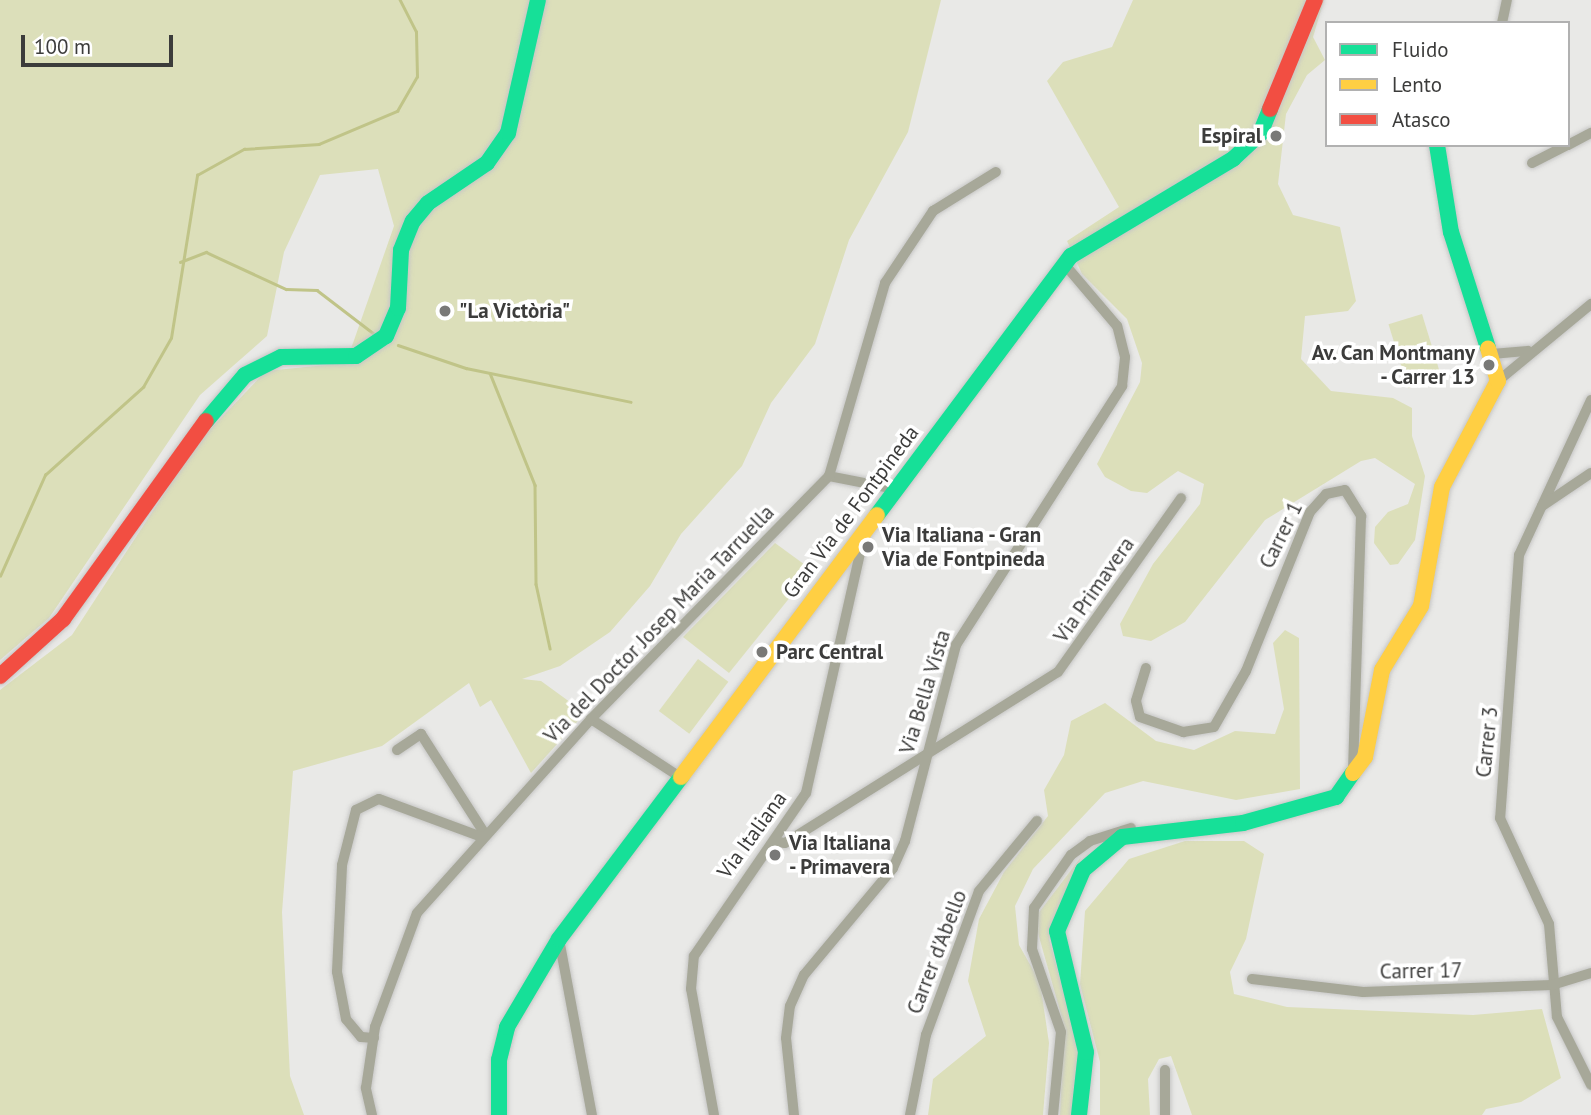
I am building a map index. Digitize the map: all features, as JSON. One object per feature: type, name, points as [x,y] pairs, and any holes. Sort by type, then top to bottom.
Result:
[{"type":"street","points":[[0,677],[63,619],[166,468],[245,375],[281,357],[356,355],[386,336],[398,308],[401,250],[412,221],[428,203],[487,163],[508,133],[538,0]]},
{"type":"street","name":"Gran Via de Fontpineda","points":[[499,1115],[505,1035],[523,992],[559,939],[1065,265],[1100,234],[1253,143],[1274,108],[1315,0]]},
{"type":"street","points":[[1502,21],[1507,0]]},
{"type":"street","points":[[1570,144],[1591,133]]},
{"type":"street","points":[[1437,147],[1451,232],[1492,354],[1498,382]]},
{"type":"street","points":[[1532,163],[1564,147]]},
{"type":"street","name":"Via del Doctor Josep Maria Tarruella","points":[[372,1115],[366,1088],[374,1038],[391,970],[417,913],[591,719],[830,476],[885,283],[933,211],[996,172]]},
{"type":"street","name":"Via Bella Vista","points":[[794,1115],[786,1038],[790,1006],[804,975],[893,867],[956,645],[974,609],[1122,386],[1125,357],[1117,326],[1065,265]]},
{"type":"street","points":[[1054,1115],[1061,1032],[1032,949],[1034,908],[1071,855],[1090,841],[1121,830],[1242,823],[1336,797],[1353,781],[1365,757],[1382,670],[1421,606],[1430,528],[1450,466],[1498,382],[1528,351],[1591,304]]},
{"type":"street","points":[[1492,354],[1528,351]]},
{"type":"street","name":"Carrer 3","points":[[1591,400],[1519,555],[1500,818],[1549,924],[1552,985],[1557,1017],[1591,1085]]},
{"type":"street","points":[[1539,507],[1591,473]]},
{"type":"street","points":[[830,476],[895,489]]},
{"type":"street","name":"Carrer 1","points":[[1146,668],[1136,701],[1140,717],[1183,732],[1214,727],[1245,671],[1310,512],[1326,494],[1345,490],[1361,516],[1353,781]]},
{"type":"street","name":"Via Primavera","points":[[776,841],[785,843],[1058,672],[1181,498]]},
{"type":"street","name":"Via Italiana","points":[[714,1115],[690,972],[714,921],[776,841],[812,778],[865,529]]},
{"type":"street","points":[[591,719],[680,777]]},
{"type":"street","points":[[397,750],[421,734],[484,836]]},
{"type":"street","points":[[374,1038],[361,1037],[346,1019],[337,972],[342,865],[356,810],[379,799],[484,836]]},
{"type":"street","name":"Carrer d'Abello","points":[[910,1115],[926,1035],[979,891],[1037,821]]},
{"type":"street","points":[[1079,1115],[1086,1052],[1058,944],[1060,916],[1100,849],[1122,836],[1168,829]]},
{"type":"street","points":[[559,939],[592,1115]]},
{"type":"street","name":"Carrer 17","points":[[1252,979],[1363,992],[1552,985],[1591,973]]},
{"type":"street","points":[[1165,1070],[1165,1115]]},
{"type":"green space","points":[[0,0],[941,0],[908,132],[849,240],[815,344],[771,403],[742,466],[681,534],[650,586],[610,632],[560,666],[522,679],[541,681],[585,713],[531,773],[491,700],[480,707],[469,683],[382,746],[293,771],[282,912],[290,1076],[304,1115],[0,1115],[0,690],[72,635],[198,442],[266,371],[346,363],[394,226],[378,169],[320,175],[284,252],[267,336],[200,395],[49,618],[0,660]]},
{"type":"green space","points":[[1133,0],[1324,0],[1313,37],[1325,60],[1307,75],[1286,114],[1278,184],[1293,215],[1340,227],[1356,301],[1348,311],[1305,316],[1301,359],[1331,391],[1393,398],[1412,408],[1412,436],[1425,476],[1415,540],[1398,564],[1390,565],[1374,543],[1375,527],[1388,512],[1408,504],[1415,484],[1375,458],[1361,461],[1265,520],[1185,622],[1151,641],[1123,636],[1120,624],[1153,564],[1200,504],[1204,484],[1178,471],[1147,493],[1131,491],[1105,477],[1097,464],[1140,382],[1142,363],[1127,319],[1082,274],[1067,241],[1119,207],[1047,81],[1063,62],[1112,47]]},
{"type":"green space","points":[[1422,314],[1442,378],[1408,388],[1389,324]]},
{"type":"green space","points":[[775,543],[812,570],[729,673],[683,637]]},
{"type":"green space","points":[[1285,630],[1299,638],[1300,789],[1236,800],[1143,781],[1105,793],[1033,869],[1015,906],[1019,945],[1040,982],[1049,1043],[1043,1115],[928,1115],[933,1079],[986,1036],[968,981],[979,919],[1004,872],[1048,816],[1044,790],[1064,755],[1071,721],[1105,703],[1156,741],[1194,750],[1235,731],[1275,734],[1284,709],[1273,643]]},
{"type":"green space","points":[[698,659],[728,682],[689,734],[659,711]]},
{"type":"green space","points":[[1185,841],[1244,841],[1264,854],[1246,939],[1230,972],[1234,994],[1287,1007],[1473,1015],[1542,1009],[1561,1078],[1521,1102],[1486,1109],[1482,1115],[1192,1115],[1171,1056],[1159,1059],[1148,1079],[1150,1115],[1100,1115],[1100,1062],[1080,984],[1085,911],[1129,859]]},
{"type":"green space","points":[[1081,857],[1049,939],[1080,1051],[1074,1115],[1060,1115],[1064,1025],[1034,919]]},
{"type":"waterway","points":[[0,576],[45,475],[143,387],[171,338],[197,175],[244,149],[319,144],[397,111],[417,77],[416,32],[400,0]]},
{"type":"waterway","points":[[180,262],[206,252],[286,289],[317,290],[377,336]]},
{"type":"waterway","points":[[398,345],[466,368],[631,402]]},
{"type":"waterway","points":[[490,373],[535,485],[536,584],[550,648]]},
{"type":"traffic: fast","points":[[206,421],[245,375],[281,357],[356,356],[386,336],[398,308],[401,250],[413,221],[428,203],[487,163],[508,133],[538,0]]},
{"type":"traffic: fast","points":[[877,515],[1071,256],[1233,159],[1260,134],[1270,109]]},
{"type":"traffic: fast","points":[[1437,147],[1451,232],[1488,348]]},
{"type":"traffic: fast","points":[[1079,1115],[1086,1052],[1057,931],[1083,870],[1122,837],[1243,823],[1336,797],[1353,773]]},
{"type":"traffic: fast","points":[[499,1115],[499,1060],[507,1027],[559,939],[681,777]]},
{"type":"traffic: slow","points":[[1353,773],[1365,757],[1382,670],[1421,606],[1442,487],[1498,381],[1488,348]]},
{"type":"traffic: slow","points":[[681,777],[877,515]]},
{"type":"traffic: jam","points":[[1270,109],[1315,0]]},
{"type":"traffic: jam","points":[[0,676],[63,619],[206,421]]},
{"type":"place","name":"Espiral","points":[[1276,136]]},
{"type":"place","name":"\"La Victòria\"","points":[[445,311]]},
{"type":"place","name":"Av. Can Montmany - Carrer 13","points":[[1489,365]]},
{"type":"place","name":"Via Italiana - Gran Via de Fontpineda","points":[[868,547]]},
{"type":"place","name":"Parc Central","points":[[762,652]]},
{"type":"place","name":"Via Italiana - Primavera","points":[[775,855]]}]
